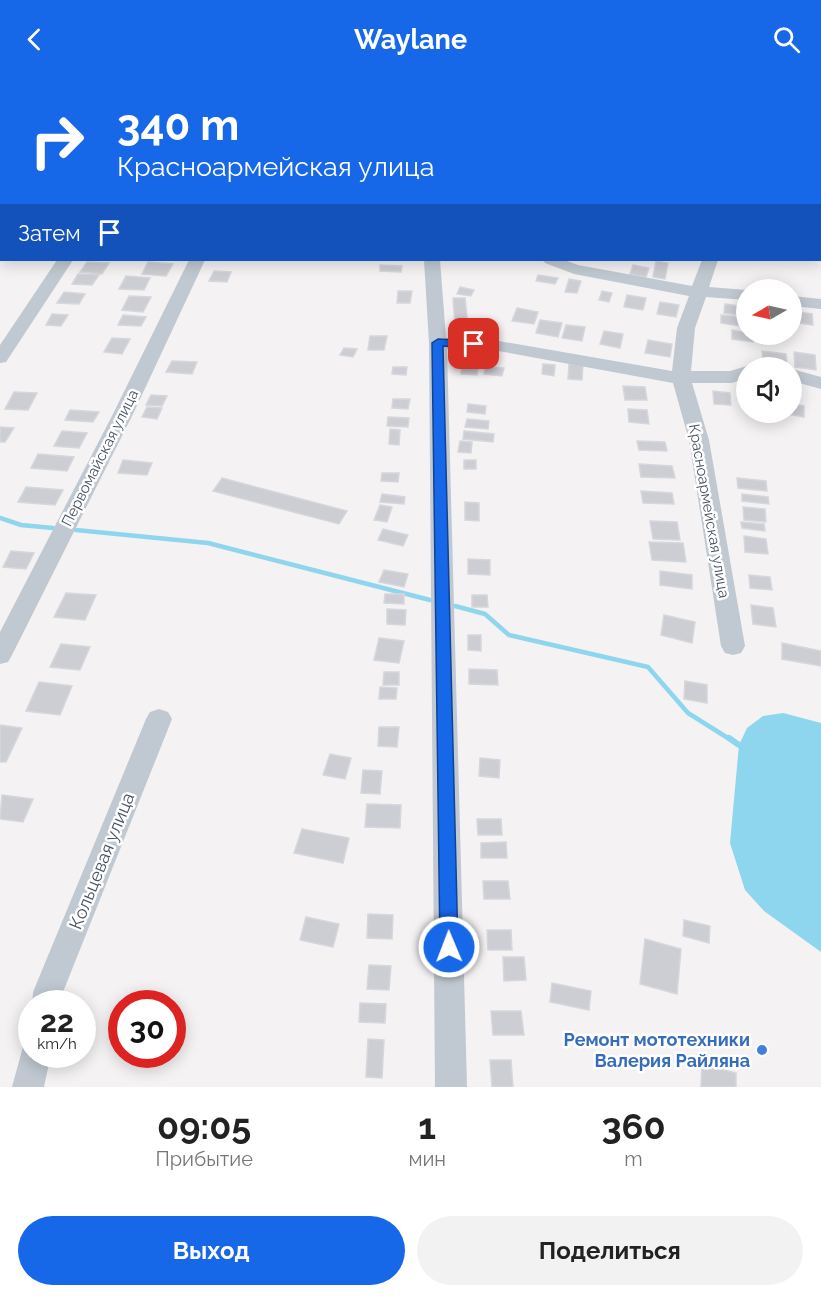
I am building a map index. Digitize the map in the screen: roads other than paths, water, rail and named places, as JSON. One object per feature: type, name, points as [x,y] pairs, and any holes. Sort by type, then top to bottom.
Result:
[{"type":"street","points":[[0,358],[64,261]]},
{"type":"street","name":"Первомайская улица","points":[[0,655],[123,414],[197,261]]},
{"type":"street","points":[[432,261],[438,343],[451,1087]]},
{"type":"street","points":[[554,261],[574,269],[683,291],[699,290],[736,294]]},
{"type":"street","points":[[681,377],[686,328],[710,261]]},
{"type":"street","points":[[802,303],[821,304]]},
{"type":"street","points":[[438,343],[493,345],[681,377],[736,376]]},
{"type":"street","name":"Красноармейская улица","points":[[681,377],[699,440],[733,646]]},
{"type":"street","points":[[802,378],[821,383]]},
{"type":"street","name":"Кольцевая улица","points":[[49,990],[159,719]]},
{"type":"street","points":[[28,1087],[32,1068]]},
{"type":"water","points":[[783,713],[821,723],[821,952],[764,911],[745,890],[730,843],[739,745],[747,728],[763,716]]},
{"type":"waterway","points":[[0,518],[21,525],[53,528]]},
{"type":"waterway","points":[[76,530],[208,543],[430,600]]},
{"type":"waterway","points":[[455,606],[485,614],[509,635],[648,667],[688,713],[731,740]]},
{"type":"waterway","points":[[729,738],[739,745]]},
{"type":"place","name":"Ремонт мототехники Валерия Райляна","points":[[762,1050]]}]
